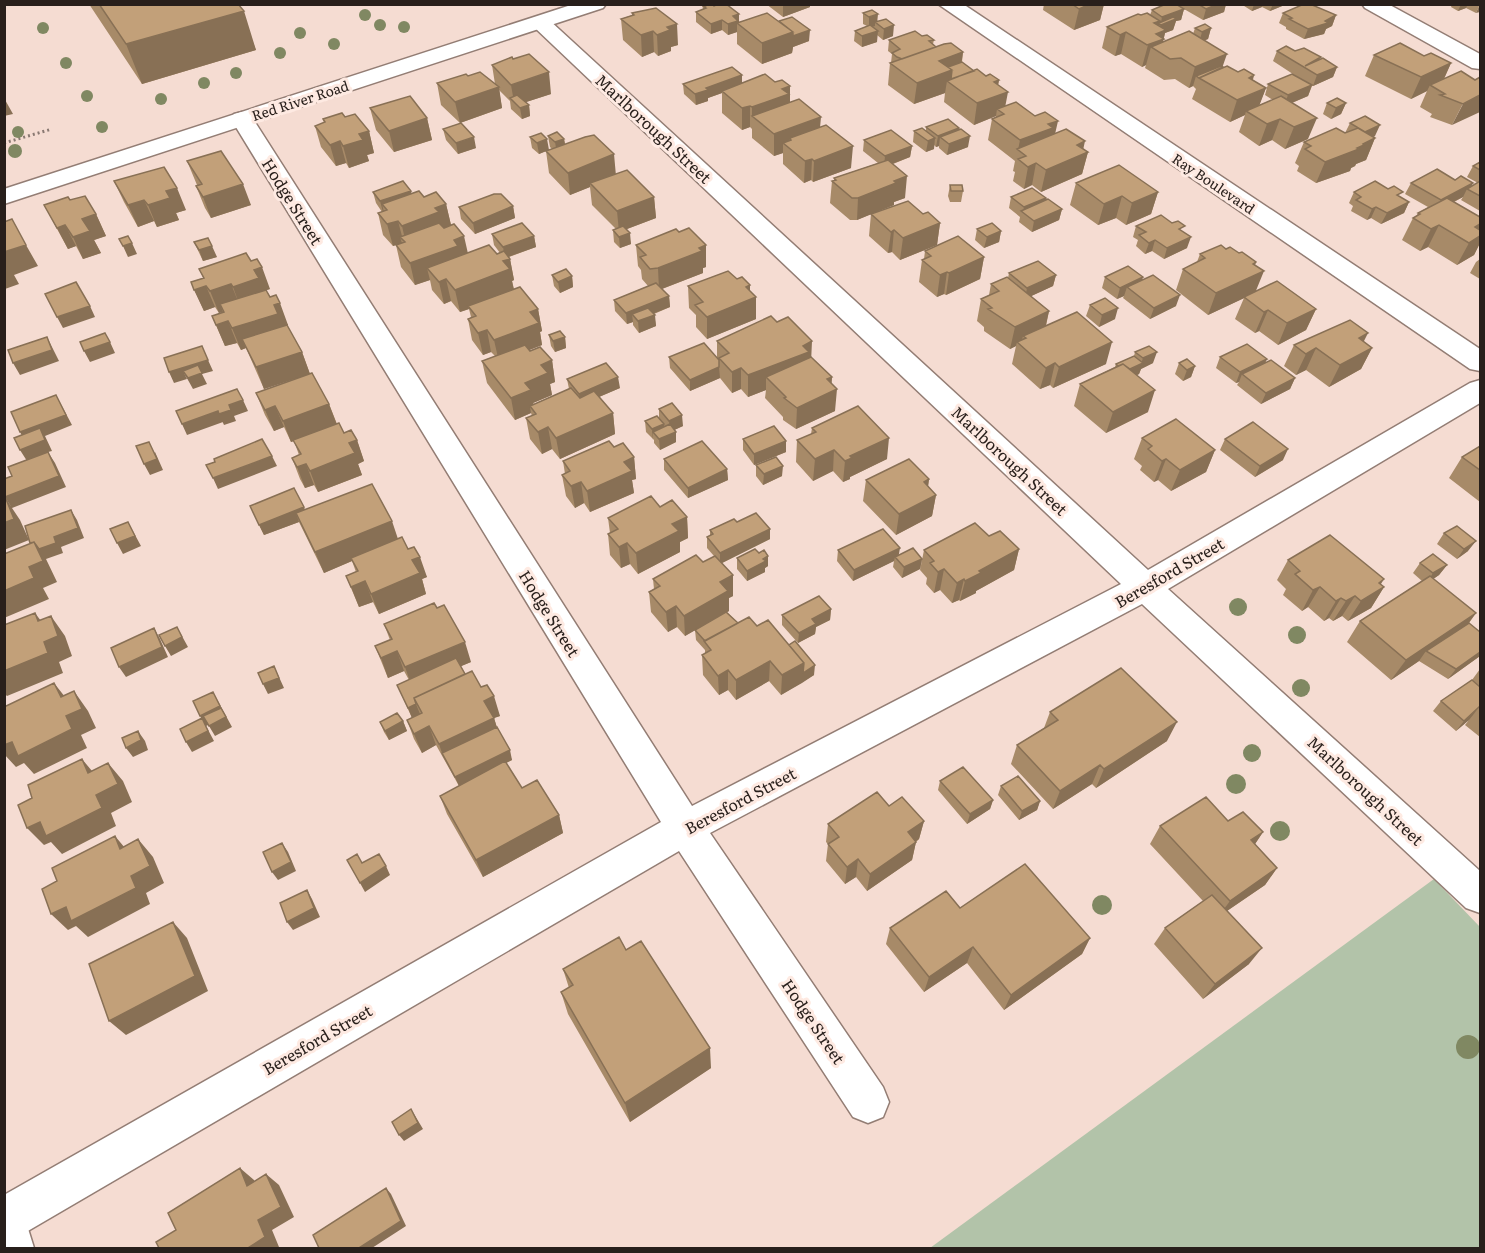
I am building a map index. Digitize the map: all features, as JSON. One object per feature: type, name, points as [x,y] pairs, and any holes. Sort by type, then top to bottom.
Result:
[{"type":"street","name":"Red River Road","points":[[4,197],[596,4]]},
{"type":"street","name":"Ray Boulevard","points":[[948,4],[1480,362]]},
{"type":"street","points":[[1372,4],[1480,63]]},
{"type":"street","name":"Marlborough Street","points":[[541,22],[1145,587],[1480,895]]},
{"type":"street","name":"Hodge Street","points":[[242,118],[685,828],[868,1102]]},
{"type":"street","name":"Beresford Street","points":[[4,1219],[685,828],[1145,587],[1480,390]]},
{"type":"street","points":[[4,1219],[12,1248]]},
{"type":"path","points":[[4,143],[52,129]]},
{"type":"green space","points":[[1434,879],[1480,927],[1480,1248],[930,1248]]},
{"type":"building","points":[[99,4],[238,4],[244,11],[126,44]]},
{"type":"building","points":[[703,4],[714,6],[726,4],[739,14],[733,16],[738,21],[728,24],[722,20],[711,24],[696,12],[706,8]]},
{"type":"building","points":[[1072,4],[1090,4],[1079,9]]},
{"type":"building","points":[[1166,4],[1176,4],[1184,9],[1162,17],[1152,10]]},
{"type":"building","points":[[1198,4],[1218,4],[1206,9]]},
{"type":"building","points":[[1304,4],[1310,4],[1336,15],[1325,21],[1328,23],[1308,29],[1289,19],[1292,18],[1283,13]]},
{"type":"building","points":[[656,8],[677,24],[667,27],[670,30],[657,35],[653,31],[641,35],[621,19],[634,15],[632,13]]},
{"type":"building","points":[[872,10],[878,14],[869,17],[863,13]]},
{"type":"building","points":[[767,13],[793,32],[762,43],[737,23]]},
{"type":"building","points":[[1147,13],[1160,21],[1154,23],[1166,30],[1156,34],[1164,39],[1147,45],[1126,32],[1120,35],[1107,27],[1138,14]]},
{"type":"building","points":[[792,17],[810,30],[793,36],[793,32],[779,21]]},
{"type":"building","points":[[1173,17],[1176,19],[1159,24],[1159,23]]},
{"type":"building","points":[[886,19],[894,25],[884,29],[875,22]]},
{"type":"building","points":[[1205,24],[1211,28],[1202,32],[1195,28]]},
{"type":"building","points":[[870,25],[878,31],[862,36],[855,31]]},
{"type":"building","points":[[915,31],[934,40],[929,41],[936,47],[902,59],[892,53],[900,49],[889,40]]},
{"type":"building","points":[[1189,31],[1227,54],[1195,67],[1181,58],[1170,59],[1151,47]]},
{"type":"building","points":[[951,43],[963,52],[939,61],[952,70],[917,83],[890,63],[944,44]]},
{"type":"building","points":[[1400,43],[1424,56],[1431,53],[1451,63],[1421,77],[1374,55]]},
{"type":"building","points":[[1286,46],[1295,51],[1304,48],[1321,57],[1305,66],[1323,58],[1337,67],[1317,75],[1277,51]]},
{"type":"building","points":[[529,54],[549,72],[511,85],[492,65],[512,57],[513,59]]},
{"type":"building","points":[[962,62],[974,71],[951,79],[952,70],[948,67]]},
{"type":"building","points":[[1227,66],[1238,72],[1244,69],[1254,75],[1249,78],[1266,88],[1237,100],[1199,78]]},
{"type":"building","points":[[732,67],[742,75],[706,88],[708,90],[695,94],[683,84]]},
{"type":"building","points":[[1223,67],[1199,78],[1196,76]]},
{"type":"building","points":[[977,69],[986,76],[990,74],[999,80],[994,82],[1008,92],[977,103],[947,81]]},
{"type":"building","points":[[1461,71],[1475,80],[1480,77],[1480,95],[1463,104],[1440,95],[1445,94],[1430,85]]},
{"type":"building","points":[[480,72],[499,87],[455,102],[437,83],[466,74],[468,76]]},
{"type":"building","points":[[765,74],[775,82],[782,80],[790,86],[782,89],[789,94],[752,107],[742,108],[722,91]]},
{"type":"building","points":[[1292,74],[1312,85],[1288,95],[1268,84]]},
{"type":"building","points":[[517,95],[529,105],[520,108],[510,98]]},
{"type":"building","points":[[410,96],[427,118],[389,131],[370,108]]},
{"type":"building","points":[[1281,96],[1317,118],[1294,127],[1280,119],[1267,124],[1246,111]]},
{"type":"building","points":[[1337,98],[1346,103],[1336,108],[1327,103]]},
{"type":"building","points":[[799,99],[821,117],[774,134],[752,116]]},
{"type":"building","points":[[1016,102],[1035,116],[1045,112],[1058,121],[1048,124],[1053,128],[1020,140],[992,119],[1004,114],[997,109]]},
{"type":"building","points":[[342,113],[345,117],[355,114],[369,131],[359,134],[363,140],[343,146],[340,141],[330,145],[315,126],[325,122],[323,119]]},
{"type":"building","points":[[1365,116],[1380,125],[1365,132],[1350,123]]},
{"type":"building","points":[[948,119],[959,128],[938,136],[926,127]]},
{"type":"building","points":[[461,123],[474,137],[456,143],[443,129]]},
{"type":"building","points":[[826,125],[853,146],[814,161],[812,159],[805,161],[783,143],[791,140],[790,138]]},
{"type":"building","points":[[922,128],[935,138],[928,141],[914,131]]},
{"type":"building","points":[[1336,128],[1345,133],[1358,128],[1375,138],[1357,148],[1359,149],[1325,162],[1305,149],[1311,146],[1304,142]]},
{"type":"building","points":[[961,129],[970,136],[949,144],[940,137]]},
{"type":"building","points":[[1066,129],[1085,141],[1077,145],[1088,152],[1046,170],[1036,163],[1028,167],[1018,159],[1026,156],[1017,149]]},
{"type":"building","points":[[891,130],[912,146],[885,156],[864,140]]},
{"type":"building","points":[[557,132],[564,139],[555,142],[548,136]]},
{"type":"building","points":[[541,133],[547,139],[537,143],[530,137]]},
{"type":"building","points":[[594,135],[614,154],[568,173],[546,151],[585,137]]},
{"type":"building","points":[[221,151],[243,184],[203,197],[196,186],[202,184],[187,161]]},
{"type":"building","points":[[888,160],[907,176],[894,181],[896,183],[858,198],[852,198],[832,181],[836,180],[834,178]]},
{"type":"building","points":[[1480,162],[1480,170],[1473,166]]},
{"type":"building","points":[[1119,165],[1158,192],[1132,203],[1122,196],[1104,204],[1076,183]]},
{"type":"building","points":[[164,167],[177,188],[166,191],[170,198],[148,205],[144,200],[128,205],[114,181]]},
{"type":"building","points":[[1437,169],[1455,180],[1461,176],[1473,183],[1441,200],[1411,183]]},
{"type":"building","points":[[627,170],[654,197],[617,211],[590,183]]},
{"type":"building","points":[[403,181],[411,191],[380,201],[373,192]]},
{"type":"building","points":[[1375,181],[1388,189],[1394,186],[1403,192],[1397,195],[1409,202],[1387,213],[1376,207],[1372,209],[1356,200],[1361,197],[1354,192]]},
{"type":"building","points":[[1480,181],[1480,196],[1467,189]]},
{"type":"building","points":[[950,185],[962,185],[963,191],[951,191]]},
{"type":"building","points":[[1032,188],[1046,198],[1024,207],[1011,197]]},
{"type":"building","points":[[419,191],[424,197],[436,192],[446,204],[435,208],[439,212],[402,226],[398,221],[387,224],[378,213],[387,210],[382,204]]},
{"type":"building","points":[[494,194],[501,194],[513,206],[473,223],[459,207]]},
{"type":"building","points":[[85,196],[96,214],[82,219],[90,231],[73,237],[65,225],[57,228],[44,205],[68,197],[70,200]]},
{"type":"building","points":[[1447,198],[1480,217],[1480,224],[1475,227],[1480,230],[1480,236],[1469,243],[1439,225],[1431,229],[1413,218]]},
{"type":"building","points":[[1048,199],[1062,209],[1034,221],[1021,211]]},
{"type":"building","points":[[908,201],[923,214],[928,212],[940,223],[903,238],[894,230],[891,232],[871,214]]},
{"type":"building","points":[[1161,215],[1172,223],[1178,221],[1185,226],[1179,229],[1191,237],[1167,248],[1155,240],[1149,243],[1139,235],[1146,232],[1136,226]]},
{"type":"building","points":[[12,219],[26,245],[4,252],[4,222]]},
{"type":"building","points":[[439,223],[444,228],[454,224],[464,236],[454,240],[458,246],[410,263],[396,245],[405,242],[400,237]]},
{"type":"building","points":[[522,223],[534,236],[503,247],[492,234]]},
{"type":"building","points":[[992,223],[1001,231],[987,237],[977,229]]},
{"type":"building","points":[[623,226],[630,233],[619,237],[613,230]]},
{"type":"building","points":[[689,228],[706,245],[699,248],[702,251],[650,269],[640,257],[646,255],[636,245],[676,229],[679,232]]},
{"type":"building","points":[[128,236],[132,243],[123,246],[119,239]]},
{"type":"building","points":[[958,236],[984,257],[940,275],[922,260],[931,256],[925,251]]},
{"type":"building","points":[[208,238],[212,246],[199,250],[194,242]]},
{"type":"building","points":[[489,245],[497,254],[504,251],[510,259],[503,261],[510,269],[455,290],[446,279],[439,282],[427,268]]},
{"type":"building","points":[[1221,245],[1226,249],[1230,247],[1239,253],[1242,252],[1256,262],[1253,264],[1264,271],[1216,293],[1183,269],[1205,258],[1200,254]]},
{"type":"building","points":[[246,253],[251,261],[257,259],[262,267],[254,270],[259,278],[233,287],[231,284],[210,291],[206,286],[194,290],[191,282],[204,278],[199,269]]},
{"type":"building","points":[[1038,261],[1056,275],[1027,288],[1009,273]]},
{"type":"building","points":[[1128,266],[1143,277],[1120,288],[1105,277]]},
{"type":"building","points":[[566,269],[572,276],[558,282],[552,275]]},
{"type":"building","points":[[728,271],[737,279],[742,277],[750,285],[746,287],[756,297],[707,317],[695,305],[703,302],[688,286]]},
{"type":"building","points":[[1153,275],[1180,295],[1154,308],[1127,287]]},
{"type":"building","points":[[1007,277],[1049,311],[1015,327],[988,309],[992,308],[981,299],[999,291],[991,284]]},
{"type":"building","points":[[1277,281],[1316,309],[1287,323],[1268,310],[1264,312],[1244,297]]},
{"type":"building","points":[[76,282],[90,306],[57,317],[45,294]]},
{"type":"building","points":[[656,283],[669,296],[626,313],[614,300]]},
{"type":"building","points":[[520,287],[538,309],[530,312],[539,323],[494,340],[487,330],[478,333],[468,319],[476,316],[468,306]]},
{"type":"building","points":[[266,290],[270,297],[276,295],[280,303],[274,305],[278,314],[232,328],[228,321],[216,325],[212,316],[224,312],[220,304]]},
{"type":"building","points":[[1105,298],[1118,308],[1102,315],[1090,305]]},
{"type":"building","points":[[648,308],[655,315],[638,321],[632,314]]},
{"type":"building","points":[[1077,312],[1112,342],[1059,367],[1055,363],[1046,368],[1017,342],[1026,338],[1023,336]]},
{"type":"building","points":[[771,316],[777,322],[788,317],[812,341],[803,346],[809,352],[748,375],[741,368],[732,372],[719,358],[729,353],[717,341]]},
{"type":"building","points":[[1350,320],[1368,333],[1359,338],[1372,348],[1340,365],[1316,348],[1306,354],[1294,345]]},
{"type":"building","points":[[287,325],[302,352],[256,367],[242,339]]},
{"type":"building","points":[[560,331],[565,337],[553,341],[549,335]]},
{"type":"building","points":[[105,333],[110,342],[84,351],[80,342]]},
{"type":"building","points":[[47,337],[52,350],[13,363],[8,350]]},
{"type":"building","points":[[704,343],[719,360],[719,367],[690,380],[669,357]]},
{"type":"building","points":[[1247,344],[1267,359],[1240,372],[1220,357]]},
{"type":"building","points":[[525,345],[530,351],[540,347],[552,360],[541,365],[548,373],[525,383],[531,390],[511,398],[482,361]]},
{"type":"building","points":[[202,346],[208,360],[169,372],[164,358]]},
{"type":"building","points":[[1149,346],[1157,352],[1143,358],[1135,352]]},
{"type":"building","points":[[1134,356],[1143,363],[1130,369],[1123,364],[1118,366],[1116,364]]},
{"type":"building","points":[[811,357],[832,377],[827,379],[837,389],[797,408],[784,398],[786,397],[766,377]]},
{"type":"building","points":[[1187,359],[1195,366],[1187,370],[1179,363]]},
{"type":"building","points":[[1271,360],[1295,378],[1266,393],[1242,374]]},
{"type":"building","points":[[606,363],[618,377],[579,394],[567,379]]},
{"type":"building","points":[[1123,364],[1155,390],[1113,412],[1080,384]]},
{"type":"building","points":[[198,365],[202,373],[188,378],[183,371]]},
{"type":"building","points":[[312,373],[329,404],[283,421],[275,406],[265,410],[256,393]]},
{"type":"building","points":[[571,388],[580,398],[594,391],[613,413],[556,438],[548,427],[538,432],[526,418],[536,414],[530,406]]},
{"type":"building","points":[[237,389],[243,400],[229,405],[231,410],[219,414],[218,411],[182,424],[176,411]]},
{"type":"building","points":[[56,395],[66,415],[20,432],[11,412]]},
{"type":"building","points":[[672,403],[682,415],[669,421],[659,409]]},
{"type":"building","points":[[858,406],[889,438],[850,456],[852,458],[845,461],[834,450],[815,459],[797,440],[816,432],[812,428]]},
{"type":"building","points":[[657,416],[664,424],[652,429],[645,421]]},
{"type":"building","points":[[1176,419],[1215,450],[1180,470],[1166,459],[1162,461],[1148,449],[1152,446],[1142,438]]},
{"type":"building","points":[[1253,422],[1288,449],[1260,466],[1225,439]]},
{"type":"building","points":[[339,423],[344,433],[351,430],[357,440],[349,443],[355,453],[310,471],[306,464],[297,467],[292,458],[301,454],[293,440]]},
{"type":"building","points":[[670,424],[676,432],[659,439],[653,432]]},
{"type":"building","points":[[774,426],[786,441],[754,454],[743,439]]},
{"type":"building","points":[[40,428],[45,440],[20,450],[14,438]]},
{"type":"building","points":[[262,439],[272,456],[213,478],[206,465],[215,462],[214,459]]},
{"type":"building","points":[[609,441],[614,447],[623,443],[634,457],[624,462],[632,471],[587,491],[581,482],[571,486],[562,475],[570,471],[563,461]]},
{"type":"building","points":[[702,441],[727,469],[688,488],[664,459]]},
{"type":"building","points":[[149,442],[157,459],[144,464],[136,446]]},
{"type":"building","points":[[1480,446],[1480,470],[1462,457]]},
{"type":"building","points":[[48,452],[59,476],[5,497],[4,479],[12,476],[8,467]]},
{"type":"building","points":[[776,457],[783,466],[764,474],[756,465]]},
{"type":"building","points":[[909,459],[929,479],[924,482],[936,495],[899,514],[866,480]]},
{"type":"building","points":[[372,484],[392,521],[315,552],[296,513]]},
{"type":"building","points":[[294,488],[304,507],[259,525],[250,506]]},
{"type":"building","points":[[651,496],[660,507],[672,500],[687,517],[672,524],[679,531],[636,553],[627,543],[619,547],[608,534],[618,529],[608,518]]},
{"type":"building","points":[[6,499],[14,519],[4,523],[4,500]]},
{"type":"building","points":[[71,510],[78,528],[54,537],[56,543],[39,549],[34,542],[30,543],[25,526]]},
{"type":"building","points":[[756,513],[770,529],[720,553],[707,537],[713,534],[710,530],[734,519],[737,522]]},
{"type":"building","points":[[128,522],[135,536],[117,543],[110,529]]},
{"type":"building","points":[[975,523],[989,536],[1000,531],[1019,549],[979,571],[981,573],[957,583],[944,569],[938,572],[930,563],[934,561],[924,550]]},
{"type":"building","points":[[1457,526],[1476,541],[1464,549],[1444,533]]},
{"type":"building","points":[[883,529],[900,548],[854,570],[838,550]]},
{"type":"building","points":[[1330,535],[1384,579],[1379,583],[1384,587],[1361,601],[1355,596],[1346,601],[1341,598],[1336,601],[1320,587],[1313,590],[1295,574],[1300,571],[1288,560]]},
{"type":"building","points":[[402,537],[408,549],[414,547],[420,557],[412,560],[420,573],[371,594],[365,581],[351,587],[346,576],[358,571],[351,558]]},
{"type":"building","points":[[34,542],[43,561],[29,567],[34,578],[4,591],[4,554]]},
{"type":"building","points":[[913,548],[922,559],[904,567],[895,557]]},
{"type":"building","points":[[755,549],[759,553],[764,550],[768,556],[763,559],[766,561],[747,571],[737,558]]},
{"type":"building","points":[[1433,554],[1447,565],[1433,573],[1420,563]]},
{"type":"building","points":[[696,555],[703,562],[715,556],[733,575],[720,582],[728,591],[684,616],[676,606],[666,612],[649,592],[660,586],[653,579]]},
{"type":"building","points":[[1430,576],[1476,613],[1406,660],[1360,621]]},
{"type":"building","points":[[819,596],[831,609],[812,619],[816,624],[799,633],[782,615]]},
{"type":"building","points":[[434,603],[437,608],[444,605],[465,642],[405,667],[397,651],[381,658],[375,646],[392,639],[384,624]]},
{"type":"building","points":[[726,612],[738,623],[705,641],[695,630]]},
{"type":"building","points":[[35,613],[38,621],[51,616],[58,636],[44,642],[48,653],[4,671],[4,625]]},
{"type":"building","points":[[749,617],[757,626],[768,620],[804,663],[782,675],[770,661],[736,680],[728,670],[718,676],[702,655],[711,650],[704,641]]},
{"type":"building","points":[[1469,623],[1480,632],[1480,652],[1456,669],[1426,651]]},
{"type":"building","points":[[177,627],[182,637],[165,646],[159,635]]},
{"type":"building","points":[[154,628],[162,647],[119,667],[111,648]]},
{"type":"building","points":[[795,641],[815,665],[803,673],[804,663],[789,645]]},
{"type":"building","points":[[456,658],[465,674],[414,698],[416,704],[408,708],[397,685]]},
{"type":"building","points":[[274,666],[279,678],[263,684],[258,673]]},
{"type":"building","points":[[1121,668],[1177,722],[1104,769],[1100,765],[1060,791],[1017,745],[1058,720],[1050,712]]},
{"type":"building","points":[[472,671],[481,687],[487,685],[494,696],[484,701],[494,718],[439,744],[429,726],[414,734],[407,720],[422,713],[414,698]]},
{"type":"building","points":[[1472,680],[1480,687],[1480,706],[1464,721],[1441,701]]},
{"type":"building","points":[[54,683],[61,697],[74,691],[82,709],[66,716],[72,729],[18,756],[12,742],[4,745],[4,707]]},
{"type":"building","points":[[213,692],[220,706],[200,716],[193,701]]},
{"type":"building","points":[[221,708],[226,717],[209,726],[203,716]]},
{"type":"building","points":[[397,713],[403,721],[385,731],[380,722]]},
{"type":"building","points":[[202,718],[208,731],[186,742],[180,729]]},
{"type":"building","points":[[497,727],[510,750],[455,777],[442,753]]},
{"type":"building","points":[[138,731],[141,740],[126,748],[122,738]]},
{"type":"building","points":[[82,759],[88,773],[108,763],[118,784],[96,795],[102,808],[46,836],[40,822],[27,828],[18,805],[32,798],[28,785]]},
{"type":"building","points":[[505,761],[522,788],[537,780],[559,815],[476,860],[440,796]]},
{"type":"building","points":[[963,767],[993,800],[970,814],[940,781]]},
{"type":"building","points":[[1018,776],[1040,801],[1022,811],[1001,786]]},
{"type":"building","points":[[877,792],[889,806],[902,797],[924,821],[908,832],[916,842],[870,874],[858,859],[847,867],[828,844],[839,837],[828,824]]},
{"type":"building","points":[[1206,797],[1228,821],[1243,812],[1263,832],[1251,840],[1277,868],[1230,901],[1160,826]]},
{"type":"building","points":[[115,836],[120,849],[138,839],[150,866],[131,876],[136,888],[71,921],[66,907],[51,914],[42,889],[57,881],[52,868]]},
{"type":"building","points":[[282,843],[291,862],[272,872],[263,852]]},
{"type":"building","points":[[357,854],[362,863],[379,854],[386,866],[360,883],[347,860]]},
{"type":"building","points":[[1025,864],[1090,938],[1011,995],[973,947],[929,977],[890,928],[946,891],[960,908]]},
{"type":"building","points":[[307,890],[314,908],[287,922],[280,903]]},
{"type":"building","points":[[1212,895],[1262,948],[1215,984],[1165,928]]},
{"type":"building","points":[[173,922],[195,976],[109,1021],[89,964]]},
{"type":"building","points":[[619,937],[626,950],[641,941],[710,1048],[625,1103],[561,992],[573,985],[563,969]]},
{"type":"building","points":[[411,1109],[418,1123],[399,1135],[392,1122]]},
{"type":"building","points":[[240,1168],[247,1186],[266,1174],[281,1207],[258,1220],[265,1237],[248,1248],[159,1248],[156,1242],[176,1230],[168,1213]]},
{"type":"building","points":[[386,1188],[401,1221],[359,1248],[319,1248],[313,1235]]}]
